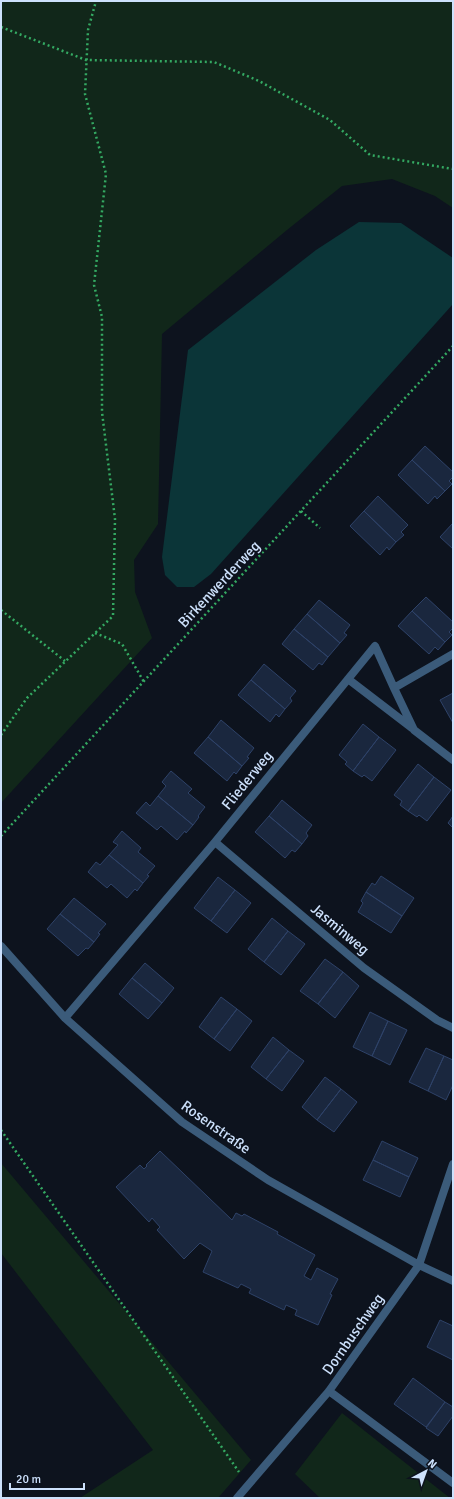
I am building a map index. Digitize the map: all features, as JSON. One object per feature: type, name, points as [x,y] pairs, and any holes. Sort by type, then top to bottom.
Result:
[{"type":"street","name":"Fliederweg","points":[[65,1018],[215,842],[375,646],[394,688]]},
{"type":"street","points":[[414,730],[394,688],[453,654]]},
{"type":"street","points":[[348,679],[453,760]]},
{"type":"street","name":"Jasminweg","points":[[215,842],[364,968],[437,1020],[453,1028]]},
{"type":"street","name":"Rosenstraße","points":[[1,946],[65,1018],[182,1122],[268,1180],[419,1265],[453,1281]]},
{"type":"street","name":"Dornbuschweg","points":[[237,1498],[329,1391],[419,1265],[453,1164]]},
{"type":"street","points":[[329,1391],[453,1483]]},
{"type":"path","points":[[1,736],[27,698],[113,616],[115,519],[102,412],[102,317],[94,285],[106,174],[85,94],[88,30],[96,1]]},
{"type":"path","points":[[1,28],[86,60],[214,62],[259,81],[330,120],[370,155],[453,169]]},
{"type":"path","name":"Birkenwerderweg","points":[[1,836],[453,346]]},
{"type":"path","points":[[301,511],[320,528]]},
{"type":"path","points":[[1,610],[65,661]]},
{"type":"path","points":[[94,633],[122,644],[144,682]]},
{"type":"path","points":[[1,1130],[248,1485]]},
{"type":"shaded area","points":[[1,1],[453,1],[453,208],[435,196],[392,179],[342,186],[162,334],[158,524],[134,560],[135,592],[152,638],[1,803]]},
{"type":"shaded area","points":[[359,222],[401,223],[453,258],[453,304],[211,574],[194,587],[177,587],[165,575],[162,557],[188,350],[316,250]]},
{"type":"shaded area","points":[[1,1163],[251,1460],[218,1498],[80,1498],[153,1450],[1,1253]]},
{"type":"shaded area","points":[[342,1413],[450,1498],[320,1498],[295,1474]]},
{"type":"building","points":[[425,446],[453,472],[453,477],[449,481],[452,484],[445,491],[412,460]]},
{"type":"building","points":[[412,460],[445,491],[437,499],[435,496],[428,504],[398,475]]},
{"type":"building","points":[[378,496],[408,525],[401,532],[404,535],[396,542],[364,511]]},
{"type":"building","points":[[364,511],[396,542],[389,550],[387,547],[380,555],[350,526]]},
{"type":"building","points":[[453,523],[453,549],[440,537]]},
{"type":"building","points":[[426,597],[453,622],[453,628],[449,632],[452,635],[445,642],[412,611]]},
{"type":"building","points":[[319,600],[350,625],[344,633],[347,635],[340,643],[307,614]]},
{"type":"building","points":[[412,611],[445,642],[438,650],[435,647],[429,654],[398,626]]},
{"type":"building","points":[[307,614],[340,643],[328,657],[294,629]]},
{"type":"building","points":[[294,629],[328,657],[322,665],[319,663],[313,670],[282,644]]},
{"type":"building","points":[[264,664],[296,691],[290,698],[292,701],[285,709],[251,680]]},
{"type":"building","points":[[251,680],[285,709],[279,717],[276,714],[270,722],[238,695]]},
{"type":"building","points":[[453,693],[453,723],[440,700]]},
{"type":"building","points":[[221,720],[254,748],[247,757],[249,758],[242,766],[208,737]]},
{"type":"building","points":[[363,724],[379,737],[353,771],[345,764],[347,762],[339,755]]},
{"type":"building","points":[[208,737],[242,766],[236,774],[234,772],[227,781],[194,753]]},
{"type":"building","points":[[379,737],[396,750],[372,781],[364,775],[362,777],[353,771]]},
{"type":"building","points":[[418,764],[434,777],[408,811],[400,805],[402,801],[394,795]]},
{"type":"building","points":[[171,771],[192,789],[188,793],[205,807],[193,825],[158,796],[166,786],[162,782]]},
{"type":"building","points":[[434,777],[451,790],[427,821],[419,815],[417,817],[408,811]]},
{"type":"building","points":[[158,796],[193,825],[177,840],[161,826],[157,830],[136,813],[146,802],[150,806]]},
{"type":"building","points":[[282,800],[312,825],[306,833],[308,836],[302,844],[269,816]]},
{"type":"building","points":[[269,816],[302,844],[295,852],[292,850],[285,858],[255,832]]},
{"type":"building","points":[[453,816],[453,828],[448,823]]},
{"type":"building","points":[[122,831],[141,848],[138,852],[155,866],[147,875],[149,876],[143,883],[109,855],[118,845],[113,842]]},
{"type":"building","points":[[109,855],[143,883],[137,891],[135,889],[127,898],[111,884],[107,888],[88,872],[96,862],[100,865]]},
{"type":"building","points":[[381,876],[414,898],[402,916],[366,892],[372,883],[375,885]]},
{"type":"building","points":[[218,877],[235,890],[211,921],[194,908]]},
{"type":"building","points":[[235,890],[251,903],[227,933],[211,921]]},
{"type":"building","points":[[366,892],[402,916],[391,933],[358,912],[363,903],[361,901]]},
{"type":"building","points":[[74,898],[106,924],[98,933],[100,934],[94,942],[60,914]]},
{"type":"building","points":[[60,914],[94,942],[88,949],[86,948],[78,956],[47,929]]},
{"type":"building","points":[[272,918],[288,931],[264,962],[248,949]]},
{"type":"building","points":[[288,931],[305,944],[281,975],[264,962]]},
{"type":"building","points":[[325,959],[343,972],[318,1004],[300,991]]},
{"type":"building","points":[[145,963],[174,988],[162,1003],[132,978]]},
{"type":"building","points":[[343,972],[359,986],[335,1018],[318,1004]]},
{"type":"building","points":[[132,978],[162,1003],[148,1019],[119,994]]},
{"type":"building","points":[[221,997],[237,1009],[214,1039],[199,1027]]},
{"type":"building","points":[[237,1009],[252,1021],[230,1051],[214,1039]]},
{"type":"building","points":[[370,1012],[388,1021],[372,1056],[353,1047]]},
{"type":"building","points":[[388,1021],[407,1030],[390,1065],[372,1056]]},
{"type":"building","points":[[273,1037],[289,1050],[266,1079],[251,1067]]},
{"type":"building","points":[[426,1048],[444,1056],[428,1091],[409,1082]]},
{"type":"building","points":[[289,1050],[304,1061],[282,1091],[266,1079]]},
{"type":"building","points":[[444,1056],[453,1060],[453,1085],[446,1100],[428,1091]]},
{"type":"building","points":[[325,1077],[341,1089],[317,1120],[302,1107]]},
{"type":"building","points":[[341,1089],[357,1102],[334,1132],[317,1120]]},
{"type":"building","points":[[382,1141],[418,1158],[409,1177],[373,1160]]},
{"type":"building","points":[[160,1151],[232,1220],[236,1213],[242,1216],[244,1214],[278,1232],[277,1234],[315,1255],[304,1276],[311,1280],[317,1268],[338,1279],[330,1294],[332,1295],[318,1325],[295,1315],[297,1310],[286,1305],[284,1310],[249,1293],[251,1289],[241,1284],[238,1288],[203,1272],[212,1251],[200,1243],[184,1259],[157,1230],[160,1227],[152,1218],[149,1222],[116,1187],[140,1165],[144,1169]]},
{"type":"building","points":[[373,1160],[409,1177],[400,1197],[363,1180]]},
{"type":"building","points":[[440,1320],[453,1326],[453,1360],[427,1347]]},
{"type":"building","points":[[413,1378],[445,1402],[426,1427],[394,1404]]},
{"type":"building","points":[[445,1402],[453,1407],[453,1416],[438,1436],[426,1428]]}]
